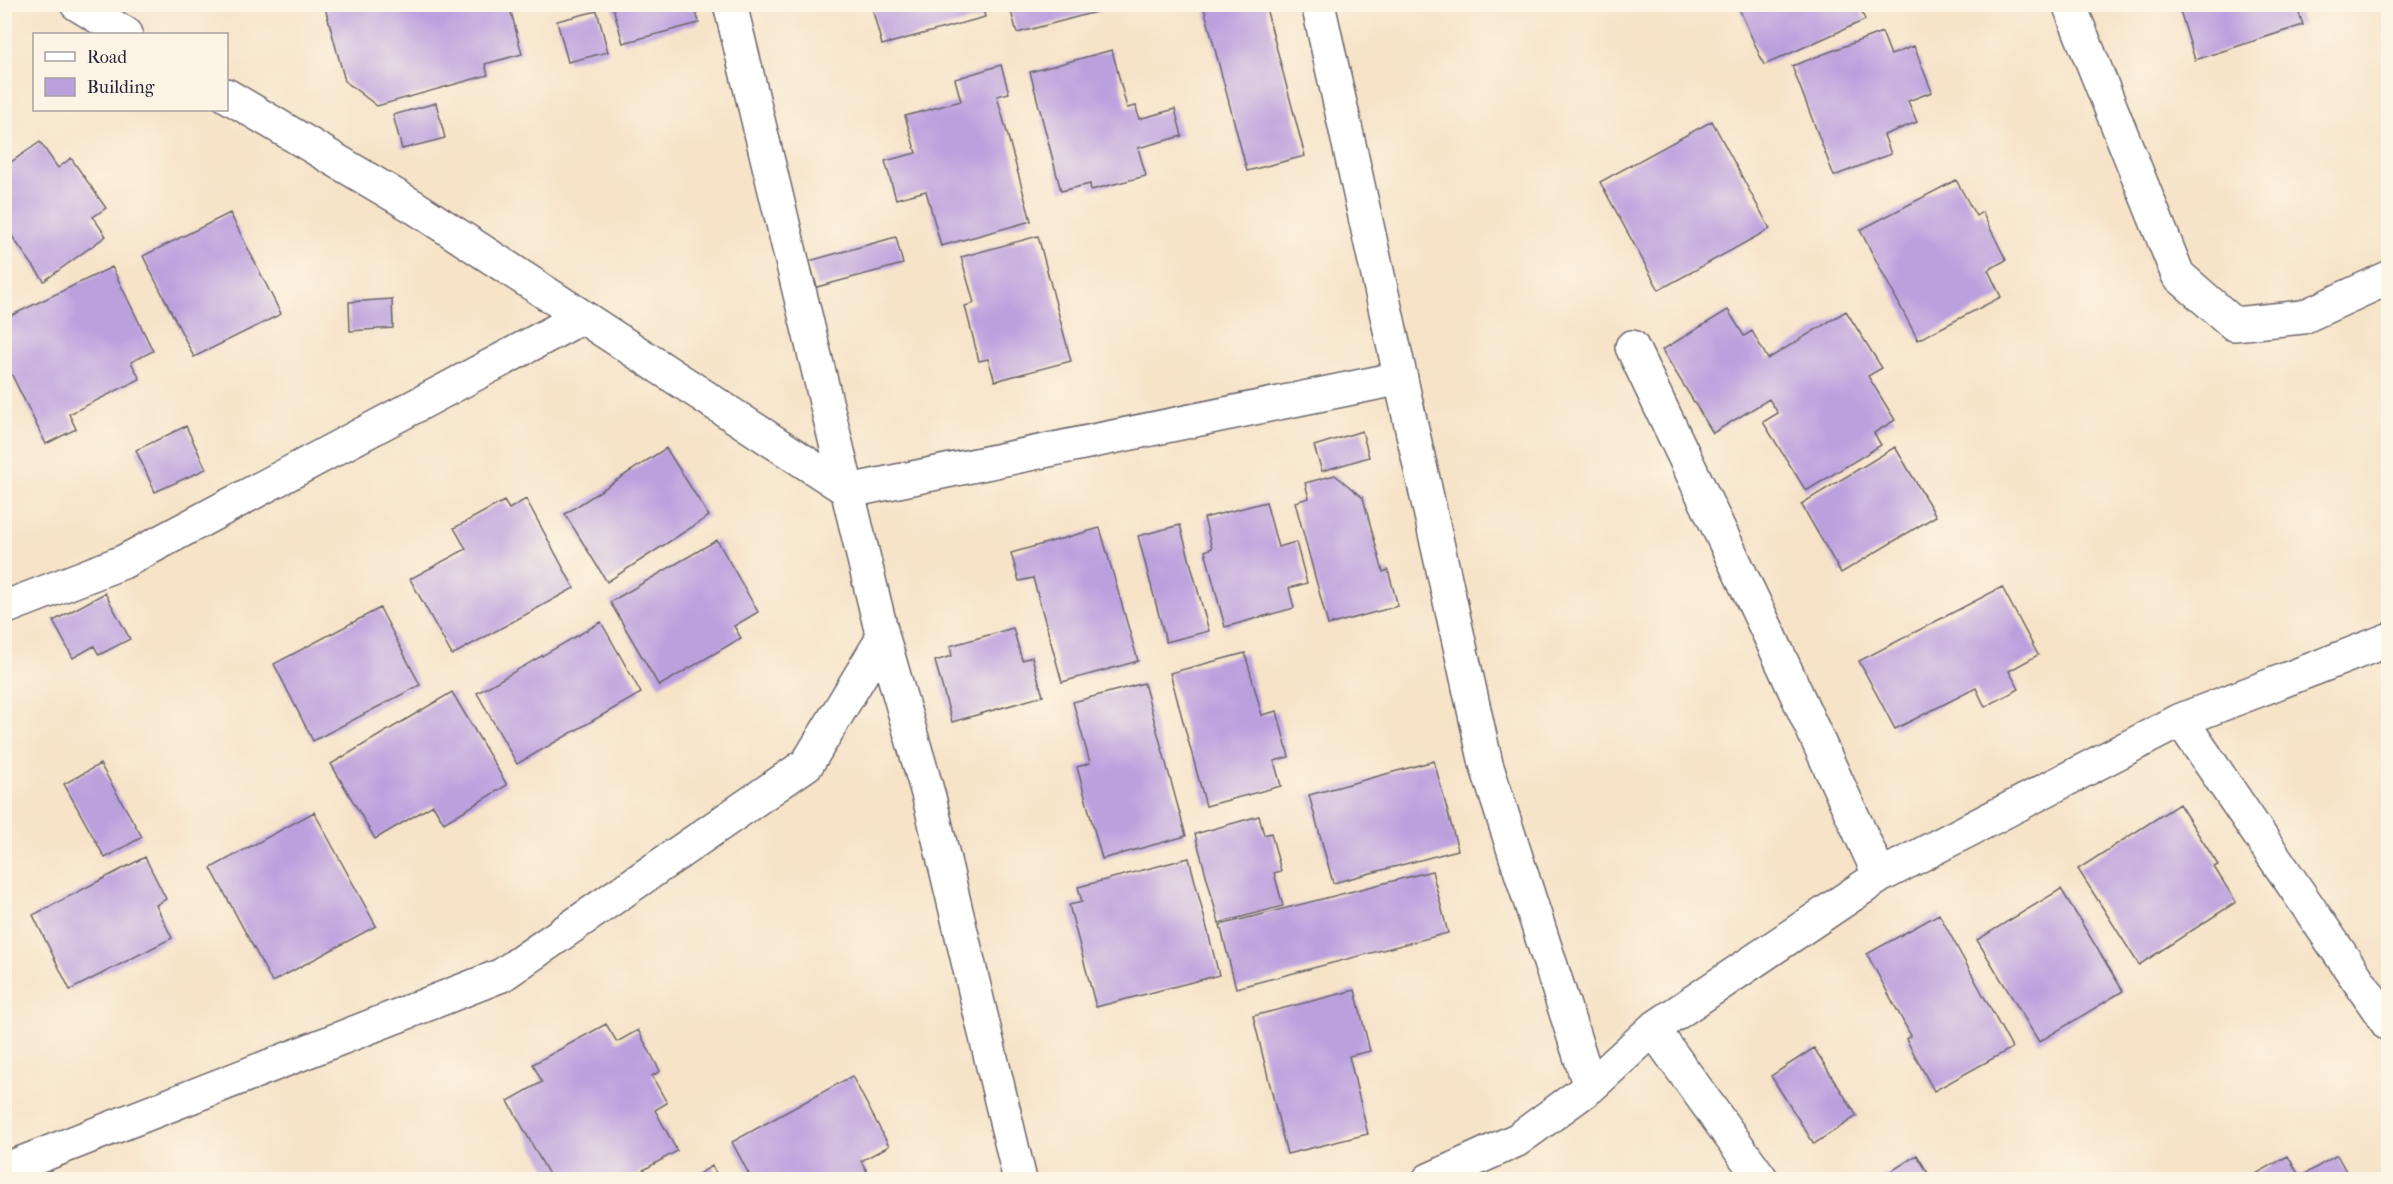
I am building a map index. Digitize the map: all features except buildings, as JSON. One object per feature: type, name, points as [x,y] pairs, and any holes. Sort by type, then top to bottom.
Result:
[{"type":"street","points":[[730,4],[883,638],[929,797],[1020,1179]]},
{"type":"street","points":[[1318,4],[1486,764],[1590,1087]]},
{"type":"street","points":[[2069,4],[2178,275],[2234,324],[2303,317],[2388,278]]},
{"type":"street","points":[[86,6],[125,33]]},
{"type":"street","points":[[228,96],[416,208],[849,491],[1401,378]]},
{"type":"street","points":[[4,608],[123,562],[582,317]]},
{"type":"street","points":[[1632,347],[1769,634],[1880,876]]},
{"type":"street","points":[[4,1170],[502,975],[807,764],[883,638]]},
{"type":"street","points":[[1429,1179],[1517,1140],[1590,1087],[1653,1029],[1880,876],[2181,720],[2388,640]]},
{"type":"street","points":[[2181,720],[2388,1024]]},
{"type":"street","points":[[1653,1029],[1762,1179]]}]
